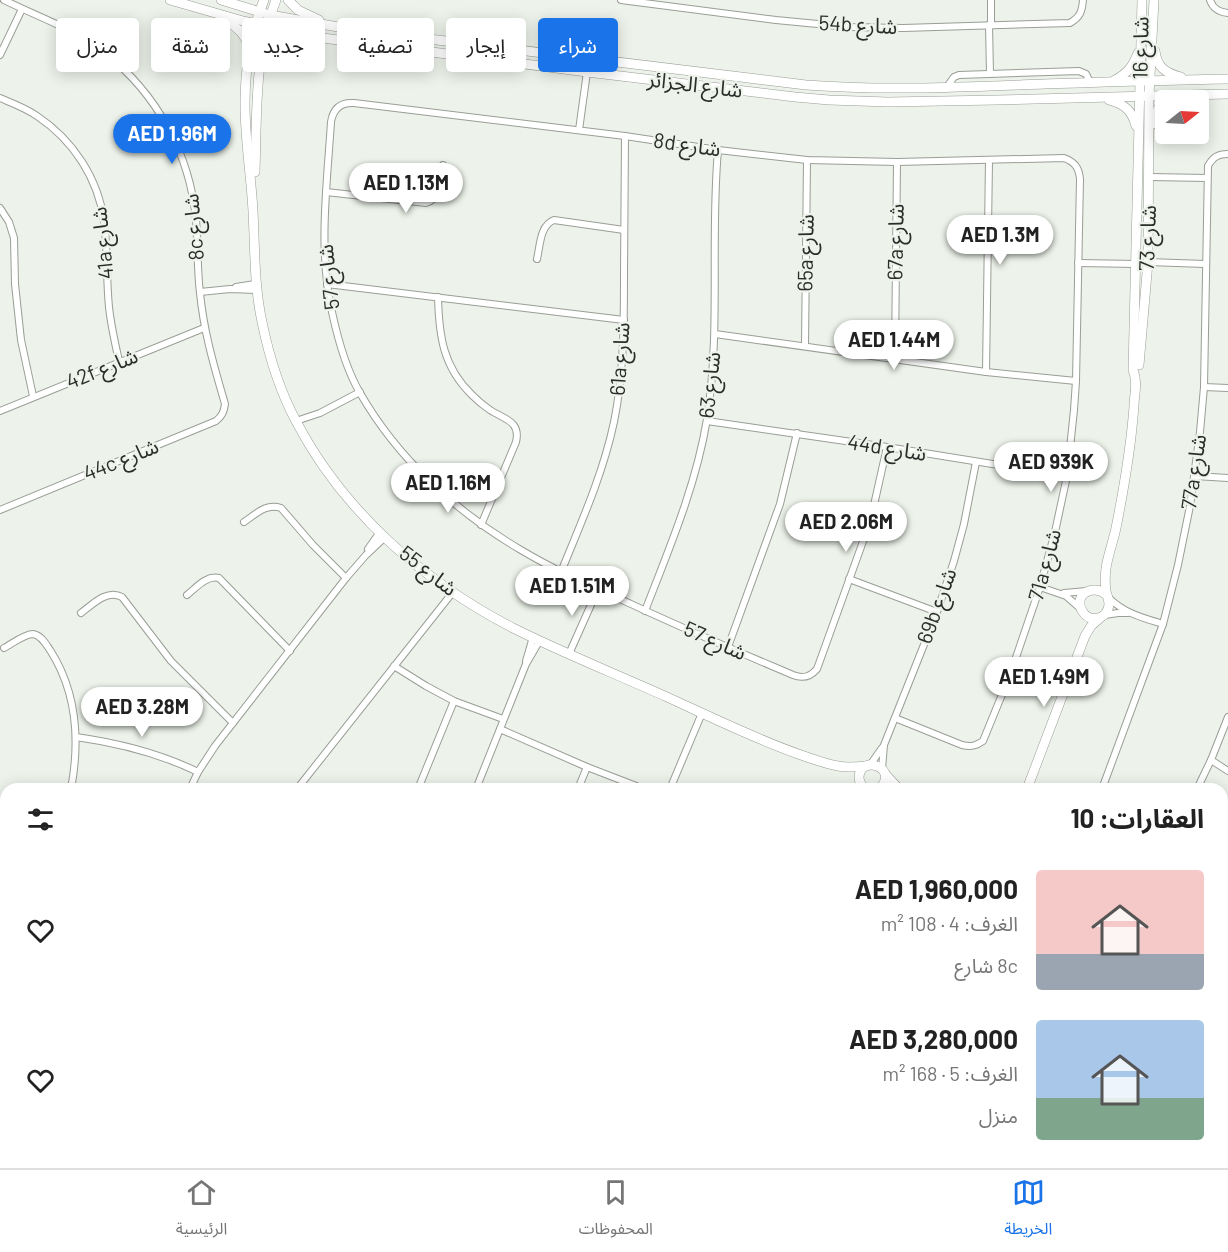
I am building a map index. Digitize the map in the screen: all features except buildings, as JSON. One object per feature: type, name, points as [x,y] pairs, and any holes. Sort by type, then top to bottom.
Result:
[{"type":"street","name":"8c شارع","points":[[4,0],[67,29],[104,52],[136,82],[163,117],[182,157],[194,199],[204,328],[223,397]]},
{"type":"street","name":"شارع الجزائر","points":[[170,0],[242,21]]},
{"type":"street","points":[[224,1],[238,0]]},
{"type":"street","name":"شارع 55","points":[[258,18],[264,0]]},
{"type":"street","name":"شارع 55","points":[[269,18],[276,0]]},
{"type":"street","points":[[288,0],[298,10],[315,18]]},
{"type":"street","name":"54b شارع","points":[[621,0],[662,3],[776,20],[849,27],[903,28],[1070,23],[1082,12],[1083,2]]},
{"type":"street","points":[[990,74],[991,0]]},
{"type":"street","name":"شارع 16","points":[[1142,0],[1141,44],[1149,96]]},
{"type":"street","name":"شارع 16","points":[[1139,96],[1145,80],[1153,37],[1154,0]]},
{"type":"street","points":[[1210,0],[1218,11],[1228,13]]},
{"type":"street","name":"شارع الجزائر","points":[[224,1],[288,18]]},
{"type":"street","points":[[0,55],[22,9]]},
{"type":"street","points":[[221,16],[242,34]]},
{"type":"street","name":"شارع الجزائر","points":[[325,24],[355,30],[796,84],[859,88],[946,88],[1228,79]]},
{"type":"street","name":"شارع الجزائر","points":[[325,37],[538,66]]},
{"type":"street","points":[[1153,37],[1156,58],[1161,68],[1169,74],[1191,80]]},
{"type":"street","points":[[1110,82],[1124,75],[1131,68],[1141,44]]},
{"type":"street","points":[[946,88],[956,76],[990,74],[1079,71],[1086,74],[1090,82]]},
{"type":"street","name":"شارع 55","points":[[248,72],[245,101],[256,287],[262,322],[273,362],[297,424],[312,450],[361,513],[417,565],[453,592],[536,639],[763,741],[837,766],[852,768],[868,765],[879,766],[884,771]]},
{"type":"street","name":"شارع 55","points":[[253,210],[259,72]]},
{"type":"street","points":[[579,130],[586,72]]},
{"type":"street","name":"شارع الجزائر","points":[[586,72],[838,100],[888,102],[1155,96]]},
{"type":"street","name":"شارع الجزائر","points":[[1209,94],[1228,94]]},
{"type":"street","name":"شارع 73","points":[[1108,596],[1106,568],[1129,455],[1135,378],[1139,96]]},
{"type":"street","name":"شارع 73","points":[[1135,378],[1139,370],[1149,262],[1149,96]]},
{"type":"street","points":[[1101,97],[1120,103],[1129,110],[1138,136]]},
{"type":"street","name":"41a شارع","points":[[0,98],[35,115],[52,127],[67,141],[92,179],[104,219],[109,307],[119,361]]},
{"type":"street","name":"8d شارع","points":[[331,122],[335,109],[347,102],[807,160],[897,162],[1057,158]]},
{"type":"street","points":[[1150,141],[1155,113]]},
{"type":"street","name":"شارع 57","points":[[331,122],[325,239],[327,284],[338,338],[360,392],[378,422],[425,478],[452,503],[481,525],[561,572],[798,677],[814,673],[849,579]]},
{"type":"street","name":"61a شارع","points":[[561,572],[608,448],[621,379],[624,320],[625,136]]},
{"type":"street","name":"شارع 63","points":[[645,611],[689,490],[707,421],[715,334],[715,209],[718,150]]},
{"type":"street","name":"77a شارع","points":[[1104,783],[1163,624],[1185,536],[1195,476],[1204,387],[1208,166],[1216,156],[1228,154]]},
{"type":"street","name":"71a شارع","points":[[895,718],[969,747],[977,746],[983,741],[1010,675],[1040,587],[1067,476],[1076,381],[1080,172],[1071,160],[1057,158]]},
{"type":"street","name":"65a شارع","points":[[805,346],[807,160]]},
{"type":"street","points":[[986,372],[989,160]]},
{"type":"street","name":"67a شارع","points":[[895,358],[897,162]]},
{"type":"street","points":[[327,192],[431,202],[438,195],[443,165]]},
{"type":"street","points":[[1150,177],[1207,178]]},
{"type":"street","points":[[0,208],[9,222],[14,238],[15,284],[21,340],[33,396]]},
{"type":"street","points":[[537,259],[545,226],[554,220],[624,230]]},
{"type":"street","points":[[1149,262],[1205,264]]},
{"type":"street","points":[[1078,263],[1137,264]]},
{"type":"street","points":[[327,284],[624,320]]},
{"type":"street","points":[[200,292],[256,287]]},
{"type":"street","points":[[438,297],[441,339],[451,367],[473,397],[490,411],[513,423],[516,429],[516,442],[481,525]]},
{"type":"street","name":"42f شارع","points":[[0,411],[204,328]]},
{"type":"street","points":[[715,334],[986,372],[1076,381]]},
{"type":"street","points":[[1204,387],[1228,388]]},
{"type":"street","points":[[297,424],[360,392]]},
{"type":"street","name":"44c شارع","points":[[0,510],[216,421],[224,411],[223,397]]},
{"type":"street","name":"44d شارع","points":[[707,421],[1067,476]]},
{"type":"street","points":[[728,647],[780,504],[797,433]]},
{"type":"street","points":[[887,447],[872,514],[849,579],[937,612]]},
{"type":"street","name":"69b شارع","points":[[868,765],[884,745],[937,612],[959,543],[976,462]]},
{"type":"street","points":[[1195,476],[1228,478]]},
{"type":"street","points":[[244,522],[268,506],[281,508],[346,578]]},
{"type":"street","points":[[193,783],[210,752],[382,534]]},
{"type":"street","name":"شارع 73","points":[[1088,590],[1099,580],[1106,568]]},
{"type":"street","points":[[187,595],[208,578],[219,578],[290,651]]},
{"type":"street","points":[[1040,587],[1060,593],[1072,600],[1083,612],[1095,618],[1118,613],[1131,614]]},
{"type":"street","points":[[569,654],[598,589]]},
{"type":"street","points":[[1060,593],[1099,589],[1119,607],[1131,614],[1163,624]]},
{"type":"street","points":[[1085,636],[1081,599],[1088,590]]},
{"type":"street","points":[[302,783],[453,592]]},
{"type":"street","points":[[81,613],[107,595],[122,597],[171,661],[233,723]]},
{"type":"street","points":[[1029,783],[1085,636],[1109,607],[1108,596]]},
{"type":"street","points":[[4,648],[33,634],[42,639],[51,652],[67,685],[72,702],[76,737],[72,783]]},
{"type":"street","points":[[478,783],[536,639]]},
{"type":"street","points":[[394,666],[454,701],[503,719]]},
{"type":"street","points":[[420,783],[454,701]]},
{"type":"street","points":[[672,783],[702,712]]},
{"type":"street","points":[[1200,783],[1228,717]]},
{"type":"street","points":[[500,729],[628,783]]},
{"type":"street","points":[[76,737],[144,751],[180,763],[198,772]]},
{"type":"street","name":"69b شارع","points":[[884,745],[884,771]]},
{"type":"street","points":[[1211,760],[1228,771]]},
{"type":"street","points":[[861,783],[859,776],[868,765]]},
{"type":"street","name":"شارع 55","points":[[837,766],[858,783]]},
{"type":"street","points":[[580,783],[587,767]]},
{"type":"street","points":[[884,771],[885,783]]},
{"type":"street","points":[[884,771],[894,783]]}]
